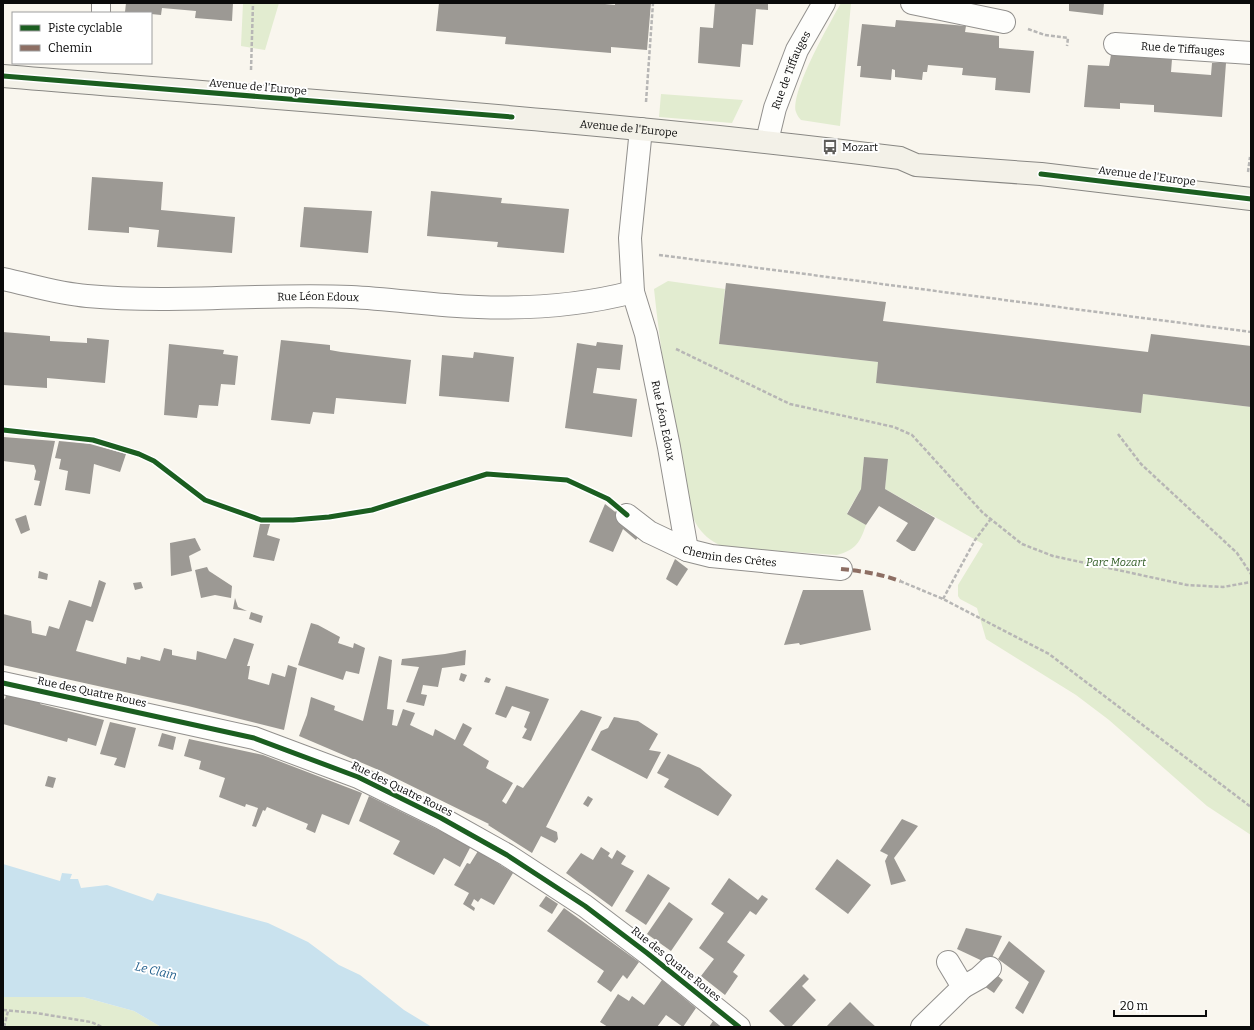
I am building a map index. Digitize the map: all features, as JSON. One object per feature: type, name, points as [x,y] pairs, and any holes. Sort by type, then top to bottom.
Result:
[{"type":"main road","name":"Avenue de l'Europe","points":[[3,76],[641,129],[767,141],[900,158],[916,165],[1041,174],[1251,199]]},
{"type":"street","name":"Rue de Tiffauges","points":[[767,141],[774,108],[797,50],[824,3]]},
{"type":"street","points":[[912,3],[1004,22]]},
{"type":"street","name":"Rue de Tiffauges","points":[[1115,44],[1251,53]]},
{"type":"street","name":"Rue Léon Edoux","points":[[641,129],[633,200],[630,252],[632,292],[646,334],[669,447],[687,550]]},
{"type":"street","name":"Rue Léon Edoux","points":[[3,279],[86,296],[174,300],[272,295],[352,297],[478,307],[529,306],[606,299],[632,292]]},
{"type":"street","name":"Chemin des Crêtes","points":[[627,515],[649,532],[687,550],[711,556],[841,569]]},
{"type":"street","name":"Rue des Quatre Roues","points":[[3,683],[254,738],[358,777],[441,818],[507,855],[585,906],[647,952],[739,1027]]},
{"type":"street","points":[[948,962],[962,987]]},
{"type":"street","points":[[922,1027],[962,987],[979,978],[990,968]]},
{"type":"path","points":[[250,96],[253,3]]},
{"type":"path","points":[[641,129],[647,100],[653,3]]},
{"type":"path","points":[[1045,35],[1068,38],[1067,46]]},
{"type":"path","points":[[630,252],[1251,332]]},
{"type":"path","points":[[646,334],[790,404],[894,427],[912,434],[990,520],[1022,544],[1053,556],[1187,585],[1223,587],[1251,582]]},
{"type":"path","points":[[1118,434],[1141,464],[1237,553],[1251,574]]},
{"type":"path","points":[[943,599],[975,540],[990,520]]},
{"type":"path","points":[[900,581],[943,599],[978,619],[1020,637],[1049,654],[1251,807]]},
{"type":"path","points":[[3,1010],[44,1014],[91,1022],[102,1027]]},
{"type":"path","points":[[4,1027],[8,1011]]},
{"type":"green space","points":[[243,3],[279,3],[265,50],[241,46]]},
{"type":"green space","points":[[841,3],[851,3],[840,126],[801,120],[796,112],[796,102],[799,89],[820,41]]},
{"type":"green space","points":[[661,94],[743,100],[732,123],[659,117]]},
{"type":"green space","name":"Parc Mozart","points":[[668,281],[725,289],[719,344],[878,362],[877,383],[1140,413],[1143,394],[1251,407],[1251,835],[1207,806],[1109,720],[1076,695],[986,639],[977,608],[960,599],[958,596],[958,585],[983,544],[885,489],[888,459],[864,458],[861,489],[847,513],[866,525],[859,541],[849,551],[837,555],[724,547],[713,542],[707,537],[694,520],[686,495],[662,353],[654,289]]},
{"type":"green space","points":[[3,997],[83,997],[134,1011],[161,1027],[3,1027]]},
{"type":"water","name":"Le Clain","points":[[3,864],[60,881],[62,873],[72,874],[70,879],[78,879],[81,888],[107,885],[153,901],[157,893],[268,923],[308,942],[339,965],[360,975],[404,1010],[432,1027],[161,1027],[134,1011],[83,997],[3,997]]},
{"type":"building","points":[[126,3],[233,3],[232,21],[195,18],[196,11],[162,8],[161,15],[152,14],[152,12],[125,12]]},
{"type":"building","points":[[439,3],[595,3],[615,5],[615,3],[651,3],[647,50],[611,47],[611,53],[505,44],[506,37],[436,31]]},
{"type":"building","points":[[715,3],[768,3],[768,10],[756,9],[753,45],[742,44],[740,67],[698,63],[700,27],[713,28]]},
{"type":"building","points":[[1069,3],[1104,3],[1103,15],[1069,11]]},
{"type":"building","points":[[896,20],[966,26],[965,32],[999,36],[999,48],[1034,51],[1030,93],[995,90],[996,78],[962,75],[963,68],[928,65],[927,72],[923,72],[922,80],[895,77],[895,70],[892,69],[891,80],[860,77],[861,66],[857,66],[862,24],[895,27]]},
{"type":"building","points":[[1111,55],[1172,59],[1171,72],[1211,75],[1212,63],[1226,63],[1222,117],[1154,112],[1154,105],[1120,103],[1120,109],[1084,107],[1088,65],[1109,66]]},
{"type":"building","points":[[92,177],[163,182],[161,210],[235,217],[232,253],[157,247],[159,230],[129,227],[129,233],[88,230]]},
{"type":"building","points":[[431,191],[502,198],[501,203],[569,209],[564,253],[497,247],[498,242],[427,236]]},
{"type":"building","points":[[304,207],[372,211],[368,253],[300,247]]},
{"type":"building","points":[[726,283],[886,302],[883,321],[1148,352],[1151,334],[1251,346],[1251,407],[1143,394],[1141,413],[876,383],[878,362],[719,344]]},
{"type":"building","points":[[3,332],[50,336],[50,341],[87,343],[87,338],[109,340],[105,383],[47,378],[47,388],[3,385]]},
{"type":"building","points":[[281,340],[330,345],[330,350],[341,352],[411,360],[406,404],[336,398],[334,414],[313,412],[310,424],[271,420]]},
{"type":"building","points":[[597,342],[623,345],[620,370],[597,368],[593,393],[637,399],[632,437],[565,428],[577,343],[596,346]]},
{"type":"building","points":[[169,344],[224,350],[223,354],[238,356],[235,385],[221,384],[218,406],[199,405],[197,418],[164,415]]},
{"type":"building","points":[[474,352],[514,357],[509,402],[439,396],[442,355],[473,358]]},
{"type":"building","points":[[3,437],[55,441],[41,506],[34,505],[40,481],[34,480],[36,471],[34,465],[3,461]]},
{"type":"building","points":[[59,441],[90,444],[126,454],[120,472],[94,464],[90,494],[65,490],[68,471],[59,469],[61,459],[55,458]]},
{"type":"building","points":[[864,457],[888,459],[885,489],[935,518],[915,551],[912,551],[896,541],[908,523],[879,506],[866,525],[847,514],[861,489]]},
{"type":"building","points":[[605,504],[641,532],[636,540],[623,529],[613,552],[589,542]]},
{"type":"building","points":[[26,515],[30,530],[21,534],[15,519]]},
{"type":"building","points":[[260,524],[270,524],[267,535],[280,539],[274,561],[253,557]]},
{"type":"building","points":[[195,538],[201,550],[189,556],[192,571],[171,576],[170,543]]},
{"type":"building","points":[[675,559],[688,569],[677,586],[666,579]]},
{"type":"building","points":[[207,567],[209,571],[232,586],[231,598],[215,595],[201,598],[195,570]]},
{"type":"building","points":[[39,571],[48,574],[47,580],[38,578]]},
{"type":"building","points":[[99,580],[106,583],[93,622],[86,620],[76,651],[126,664],[127,657],[140,660],[141,656],[160,661],[164,648],[172,650],[172,655],[196,660],[197,651],[226,659],[234,638],[254,644],[247,666],[250,666],[248,679],[269,685],[272,673],[285,677],[288,665],[297,668],[284,730],[188,706],[3,665],[3,614],[31,621],[32,633],[46,636],[49,626],[59,629],[69,600],[91,607]]},
{"type":"building","points":[[141,582],[143,588],[135,590],[133,583]]},
{"type":"building","points":[[803,590],[863,590],[871,630],[800,645],[799,643],[784,645]]},
{"type":"building","points":[[235,598],[238,607],[247,611],[233,609]]},
{"type":"building","points":[[251,612],[263,616],[261,623],[249,619]]},
{"type":"building","points":[[311,623],[318,625],[340,637],[338,643],[353,648],[354,643],[365,648],[359,674],[346,671],[343,680],[298,665]]},
{"type":"building","points":[[466,650],[465,665],[442,668],[438,687],[423,685],[421,694],[427,695],[424,706],[406,702],[419,667],[401,665],[402,659]]},
{"type":"building","points":[[379,656],[392,660],[387,709],[394,710],[392,725],[397,726],[403,709],[415,713],[410,725],[433,736],[435,729],[455,740],[463,723],[472,728],[463,745],[489,761],[486,768],[513,783],[502,801],[506,804],[517,785],[523,788],[581,710],[602,717],[546,827],[557,832],[558,839],[555,843],[541,836],[532,853],[488,825],[489,824],[381,771],[299,736],[307,715],[311,697],[335,706],[334,710],[363,721]]},
{"type":"building","points":[[461,673],[467,675],[464,682],[459,680]]},
{"type":"building","points":[[486,677],[491,679],[489,683],[484,682]]},
{"type":"building","points":[[506,686],[549,699],[531,741],[522,738],[527,729],[524,727],[530,712],[512,706],[506,718],[495,714]]},
{"type":"building","points":[[6,695],[41,701],[40,704],[104,720],[96,746],[68,738],[67,742],[3,724],[3,698],[5,699]]},
{"type":"building","points":[[614,717],[638,721],[658,734],[649,750],[661,752],[647,779],[591,750],[601,731],[608,728]]},
{"type":"building","points":[[110,722],[136,728],[125,768],[114,765],[117,758],[100,754]]},
{"type":"building","points":[[162,733],[176,737],[173,750],[158,746]]},
{"type":"building","points":[[189,739],[263,755],[362,793],[349,825],[322,814],[315,833],[306,829],[308,824],[267,807],[265,811],[263,810],[256,827],[252,826],[258,808],[246,804],[245,807],[219,797],[225,778],[199,769],[201,761],[184,756]]},
{"type":"building","points":[[668,754],[700,768],[732,795],[718,816],[664,787],[669,779],[657,773]]},
{"type":"building","points":[[48,776],[56,778],[53,788],[45,786]]},
{"type":"building","points":[[369,796],[471,846],[460,867],[444,858],[434,875],[393,854],[400,841],[359,821]]},
{"type":"building","points":[[588,796],[593,799],[588,807],[583,804]]},
{"type":"building","points":[[902,819],[918,826],[894,858],[906,881],[891,885],[885,861],[888,855],[880,851]]},
{"type":"building","points":[[601,847],[610,853],[608,856],[612,859],[617,850],[626,856],[621,864],[634,871],[612,907],[566,873],[581,853],[593,860]]},
{"type":"building","points":[[478,851],[513,873],[494,905],[481,898],[478,902],[474,899],[471,905],[475,908],[474,911],[463,904],[469,893],[454,885],[467,863],[470,864]]},
{"type":"building","points":[[837,859],[871,885],[848,914],[815,889]]},
{"type":"building","points":[[648,874],[670,888],[646,925],[625,911]]},
{"type":"building","points":[[729,878],[758,900],[762,895],[768,899],[756,915],[750,911],[727,942],[745,955],[733,972],[738,976],[725,995],[701,976],[714,959],[699,948],[724,913],[711,904]]},
{"type":"building","points":[[546,896],[558,904],[552,914],[539,906]]},
{"type":"building","points":[[669,902],[693,919],[671,951],[647,934]]},
{"type":"building","points":[[564,908],[639,962],[627,979],[623,975],[611,992],[597,982],[604,971],[547,931]]},
{"type":"building","points":[[966,928],[1002,936],[989,964],[957,949]]},
{"type":"building","points":[[1009,941],[1045,971],[1023,1014],[1015,1008],[1029,982],[998,959]]},
{"type":"building","points":[[990,970],[1003,980],[994,993],[981,984]]},
{"type":"building","points":[[804,974],[809,979],[802,986],[816,1000],[791,1027],[786,1027],[769,1011]]},
{"type":"building","points":[[662,980],[696,1008],[683,1027],[666,1015],[657,1027],[608,1027],[600,1022],[618,994],[629,1001],[632,996],[644,1005]]},
{"type":"building","points":[[850,1002],[867,1019],[876,1027],[826,1027]]},
{"type":"building","points":[[713,1021],[720,1027],[709,1027]]},
{"type":"marked path","points":[[841,569],[886,576],[900,581]]},
{"type":"cycle path","points":[[3,76],[512,117]]},
{"type":"cycle path","points":[[1041,174],[1251,199]]},
{"type":"cycle path","points":[[3,430],[93,440],[139,454],[154,461],[205,500],[261,520],[293,520],[329,517],[372,510],[487,474],[567,480],[608,499],[627,515]]},
{"type":"cycle path","points":[[3,683],[254,738],[358,777],[441,818],[507,855],[585,906],[647,953],[739,1027]]},
{"type":"place","name":"Mozart","points":[[830,147]]}]
